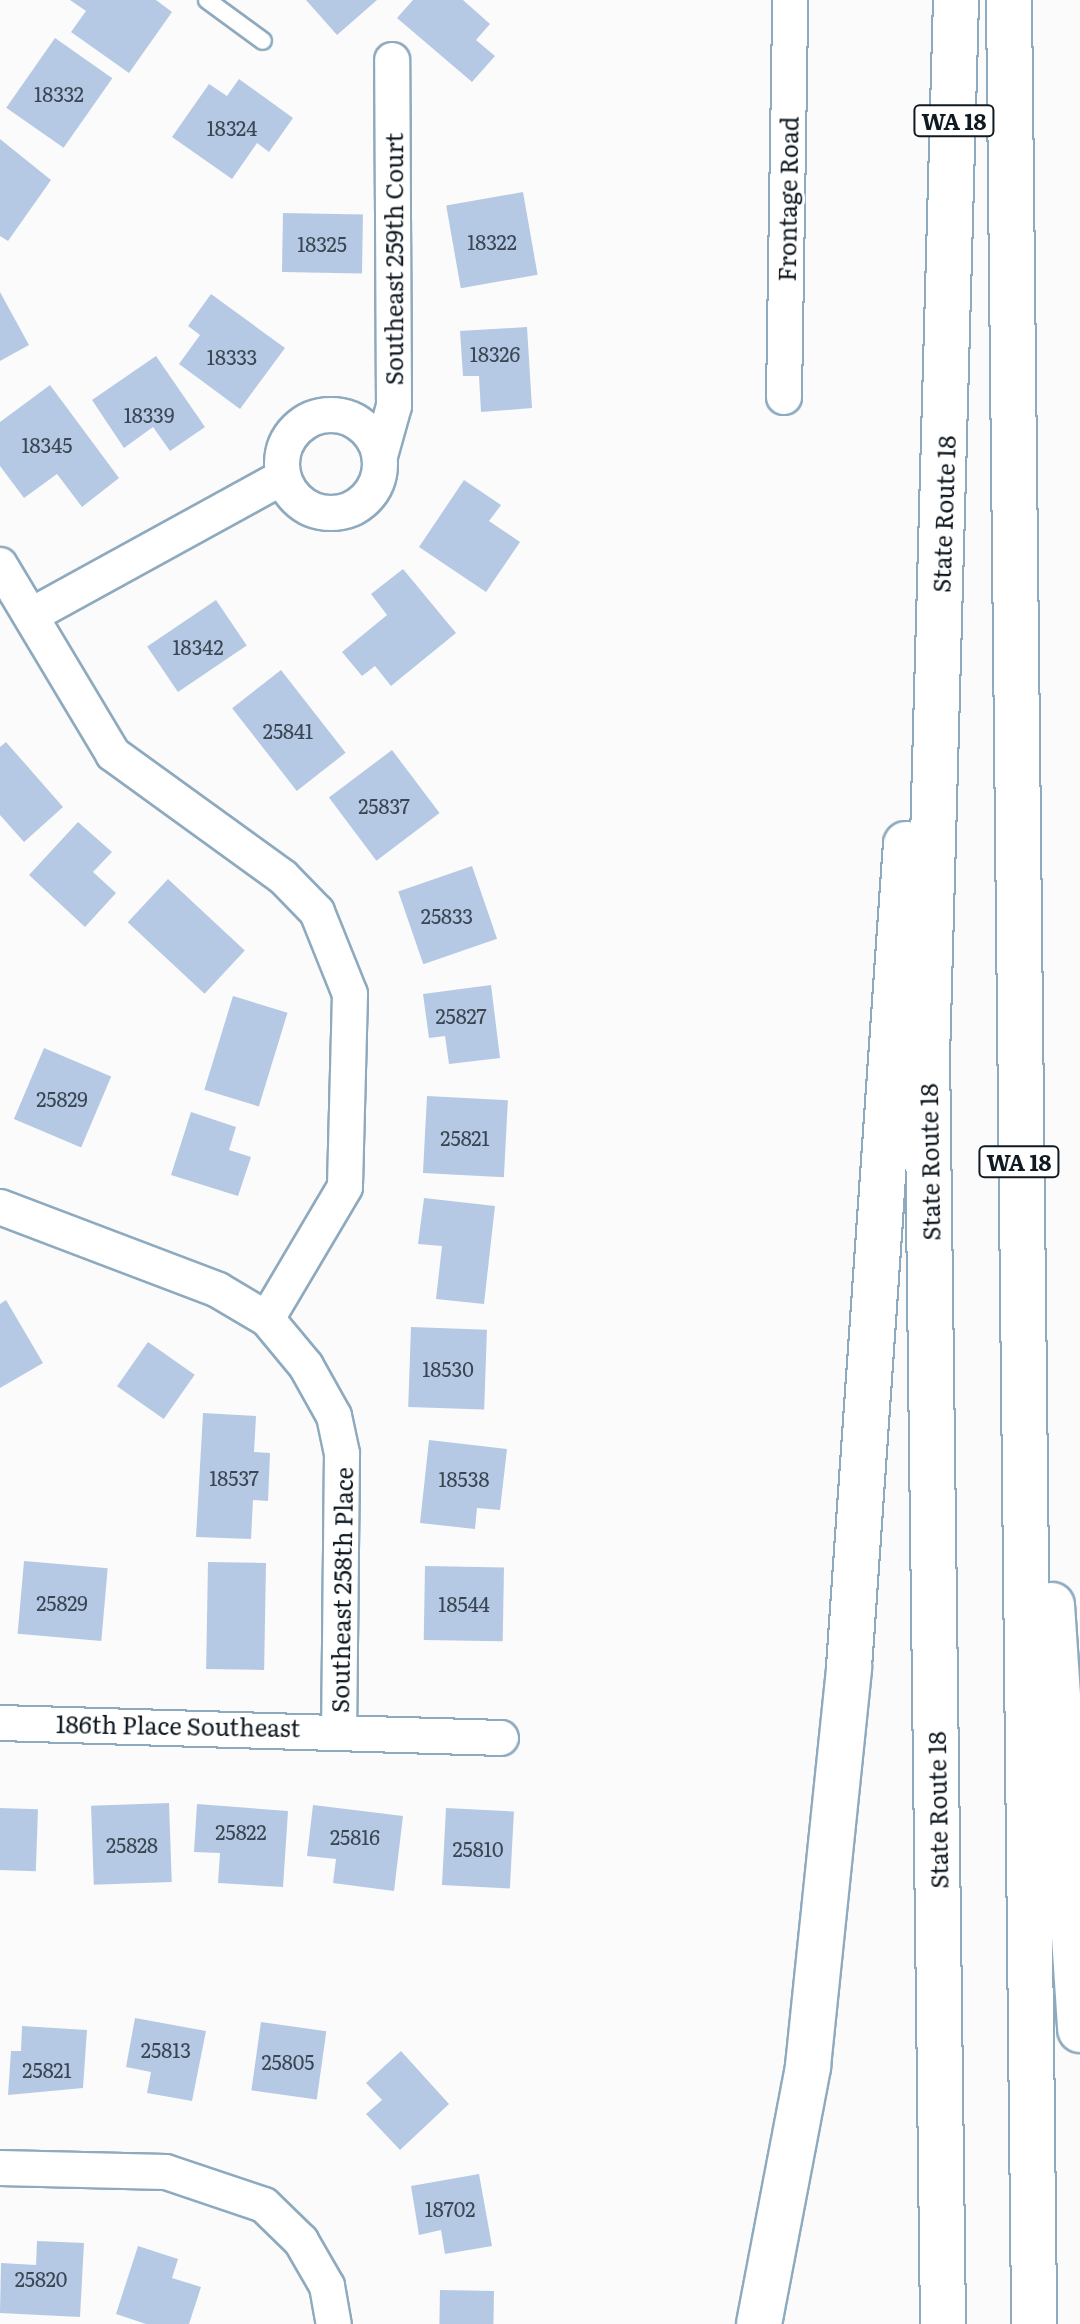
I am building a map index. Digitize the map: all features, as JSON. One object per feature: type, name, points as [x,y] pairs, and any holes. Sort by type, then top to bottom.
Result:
[{"type":"highway","name":"State Route 18","points":[[943,2324],[927,1058],[956,0]]},
{"type":"highway","name":"WA 18","points":[[1009,0],[1017,1070],[1034,2324]]},
{"type":"highway","points":[[759,2324],[808,2066],[849,1667],[951,243]]},
{"type":"highway","points":[[1017,1070],[1080,2030]]},
{"type":"street","name":"Frontage Road","points":[[784,397],[790,0]]},
{"type":"street","name":"Southeast 259th Court","points":[[283,477],[289,492],[317,512],[349,510],[374,489],[394,406],[392,60]]},
{"type":"street","points":[[32,615],[283,477],[284,445],[320,415],[352,419],[380,456]]},
{"type":"street","points":[[0,565],[113,754],[283,877],[317,912],[342,969],[350,994],[345,1187],[267,1319]]},
{"type":"street","name":"Southeast 258th Place","points":[[0,1207],[218,1290],[267,1319],[306,1366],[334,1416],[342,1454],[339,1728]]},
{"type":"street","name":"186th Place Southeast","points":[[0,1723],[339,1728],[501,1738]]},
{"type":"street","points":[[0,2168],[166,2172],[264,2205],[301,2241],[327,2286],[334,2324]]},
{"type":"lane","points":[[207,0],[263,41]]},
{"type":"building","points":[[70,0],[156,0],[172,12],[129,73],[71,32],[86,11]]},
{"type":"building","points":[[306,0],[377,0],[337,35]]},
{"type":"building","points":[[413,0],[463,0],[490,24],[476,40],[495,56],[472,82],[397,18]]},
{"type":"building","points":[[55,38],[112,78],[64,148],[6,108]]},
{"type":"building","points":[[239,79],[293,118],[269,152],[257,143],[232,179],[172,137],[209,84],[227,96]]},
{"type":"building","points":[[0,139],[51,180],[8,241],[0,236]]},
{"type":"building","points":[[523,192],[538,275],[461,288],[446,206]]},
{"type":"building","points":[[283,213],[363,214],[362,273],[282,272]]},
{"type":"building","points":[[0,292],[29,345],[0,361]]},
{"type":"building","points":[[211,294],[285,348],[240,409],[179,364],[200,335],[188,326]]},
{"type":"building","points":[[527,327],[532,408],[481,412],[479,376],[463,376],[460,331]]},
{"type":"building","points":[[156,356],[205,427],[170,451],[153,427],[124,448],[92,400]]},
{"type":"building","points":[[50,385],[119,478],[82,507],[57,474],[24,498],[0,466],[0,422]]},
{"type":"building","points":[[464,480],[501,505],[489,521],[520,542],[486,592],[419,547]]},
{"type":"building","points":[[403,569],[456,633],[391,686],[375,666],[362,676],[342,652],[387,615],[371,594]]},
{"type":"building","points":[[216,600],[247,646],[178,692],[147,646]]},
{"type":"building","points":[[281,670],[346,753],[297,791],[232,708]]},
{"type":"building","points":[[6,742],[63,807],[24,842],[0,815],[0,747]]},
{"type":"building","points":[[392,750],[440,813],[376,861],[329,798]]},
{"type":"building","points":[[78,822],[112,852],[93,872],[116,893],[85,927],[29,875]]},
{"type":"building","points":[[472,866],[497,939],[423,964],[398,891]]},
{"type":"building","points":[[168,879],[245,951],[205,994],[128,922]]},
{"type":"building","points":[[491,985],[500,1058],[449,1064],[445,1036],[429,1038],[423,994]]},
{"type":"building","points":[[233,996],[288,1013],[259,1106],[204,1090]]},
{"type":"building","points":[[44,1048],[111,1077],[81,1147],[14,1119]]},
{"type":"building","points":[[427,1096],[508,1100],[504,1177],[423,1173]]},
{"type":"building","points":[[191,1112],[236,1127],[229,1150],[251,1157],[238,1196],[171,1175]]},
{"type":"building","points":[[424,1198],[495,1206],[484,1304],[436,1299],[442,1246],[418,1244]]},
{"type":"building","points":[[6,1300],[43,1363],[0,1388],[0,1304]]},
{"type":"building","points":[[411,1327],[487,1330],[484,1410],[408,1407]]},
{"type":"building","points":[[148,1342],[195,1375],[164,1419],[117,1386]]},
{"type":"building","points":[[203,1413],[256,1416],[254,1452],[270,1453],[268,1501],[253,1500],[251,1539],[196,1537]]},
{"type":"building","points":[[429,1440],[507,1449],[500,1510],[477,1508],[475,1529],[420,1523]]},
{"type":"building","points":[[24,1561],[108,1568],[101,1641],[18,1634]]},
{"type":"building","points":[[208,1562],[266,1563],[264,1670],[206,1669]]},
{"type":"building","points":[[425,1566],[504,1567],[503,1641],[424,1640]]},
{"type":"building","points":[[169,1803],[172,1882],[94,1885],[91,1806]]},
{"type":"building","points":[[197,1804],[288,1811],[283,1887],[218,1883],[220,1853],[194,1852]]},
{"type":"building","points":[[313,1805],[403,1816],[394,1891],[333,1883],[336,1859],[307,1856]]},
{"type":"building","points":[[0,1808],[38,1809],[36,1871],[0,1870]]},
{"type":"building","points":[[446,1808],[514,1812],[510,1888],[442,1885]]},
{"type":"building","points":[[135,2018],[206,2031],[192,2101],[147,2093],[151,2072],[126,2067]]},
{"type":"building","points":[[261,2022],[326,2031],[317,2100],[251,2090]]},
{"type":"building","points":[[22,2026],[87,2030],[83,2088],[8,2095],[11,2051],[21,2051]]},
{"type":"building","points":[[401,2051],[449,2104],[400,2150],[366,2114],[382,2100],[366,2083]]},
{"type":"building","points":[[479,2174],[492,2246],[445,2254],[441,2230],[419,2235],[411,2186]]},
{"type":"building","points":[[37,2241],[84,2243],[80,2317],[0,2313],[1,2263],[36,2265]]},
{"type":"building","points":[[138,2246],[178,2259],[172,2278],[201,2287],[189,2324],[146,2324],[116,2314]]},
{"type":"building","points":[[440,2290],[494,2291],[493,2324],[439,2324]]}]
